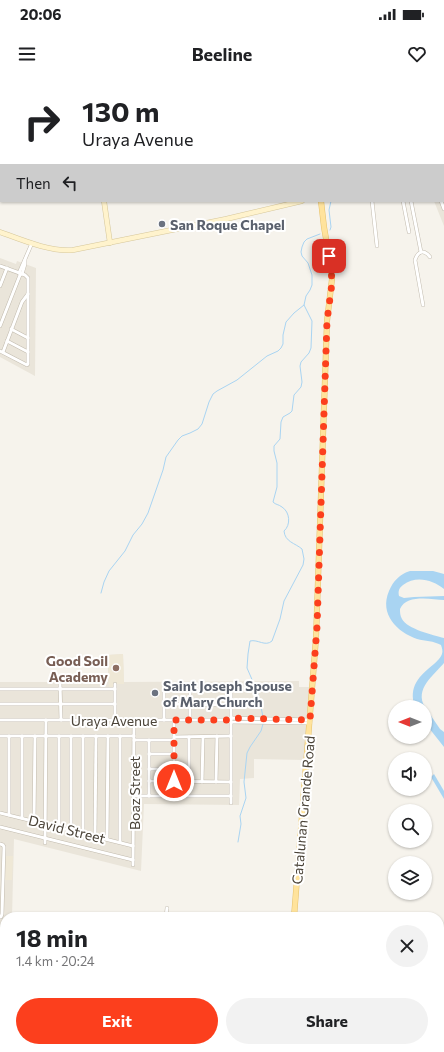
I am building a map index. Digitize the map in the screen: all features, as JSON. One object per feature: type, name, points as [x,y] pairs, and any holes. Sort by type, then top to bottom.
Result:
[{"type":"main road","points":[[104,202],[110,243]]},
{"type":"main road","points":[[0,232],[62,251],[83,249],[245,215],[282,203],[292,202]]},
{"type":"main road","name":"Catalunan Grande Road","points":[[294,912],[318,610],[327,321],[332,283],[321,202]]},
{"type":"street","points":[[372,202],[377,246]]},
{"type":"street","points":[[403,202],[410,232]]},
{"type":"street","points":[[411,202],[421,252]]},
{"type":"street","points":[[0,324],[32,243]]},
{"type":"street","points":[[423,304],[414,262],[415,257],[421,252],[426,252],[430,257]]},
{"type":"street","points":[[0,266],[28,278],[28,294],[28,338],[28,352],[28,363],[27,365],[1,351],[7,341],[22,302],[28,294]]},
{"type":"street","points":[[0,286],[7,268]]},
{"type":"street","points":[[11,329],[28,338]]},
{"type":"street","points":[[7,341],[28,352]]},
{"type":"street","points":[[60,683],[60,720]]},
{"type":"street","points":[[164,683],[164,720]]},
{"type":"street","points":[[115,684],[115,720]]},
{"type":"street","points":[[231,684],[231,803]]},
{"type":"street","points":[[0,689],[115,689]]},
{"type":"street","points":[[164,690],[231,690]]},
{"type":"street","points":[[190,690],[190,720]]},
{"type":"street","points":[[0,704],[115,704]]},
{"type":"street","points":[[164,704],[231,705]]},
{"type":"street","name":"Uraya Avenue","points":[[0,720],[255,720],[310,722]]},
{"type":"street","points":[[45,843],[46,720]]},
{"type":"street","name":"Boaz Street","points":[[133,865],[134,720]]},
{"type":"street","points":[[174,720],[174,781]]},
{"type":"street","points":[[0,736],[120,736],[150,740],[231,736]]},
{"type":"street","points":[[9,736],[9,815]]},
{"type":"street","points":[[22,736],[22,818]]},
{"type":"street","points":[[34,821],[35,736]]},
{"type":"street","points":[[59,736],[59,827]]},
{"type":"street","points":[[71,736],[71,830]]},
{"type":"street","points":[[83,736],[83,833]]},
{"type":"street","points":[[95,836],[96,736]]},
{"type":"street","points":[[107,839],[108,736]]},
{"type":"street","points":[[120,736],[120,842]]},
{"type":"street","points":[[216,782],[217,736]]},
{"type":"street","points":[[189,737],[189,782]]},
{"type":"street","points":[[202,782],[203,737]]},
{"type":"street","points":[[149,796],[150,740]]},
{"type":"street","points":[[149,754],[174,754]]},
{"type":"street","points":[[149,768],[174,769]]},
{"type":"street","points":[[149,781],[231,782]]},
{"type":"street","points":[[134,796],[231,796]]},
{"type":"street","name":"David Street","points":[[0,813],[133,846]]},
{"type":"street","points":[[0,827],[133,860]]},
{"type":"street","points":[[1,912],[2,845]]},
{"type":"street","points":[[167,908],[167,912]]},
{"type":"shaded area","points":[[434,202],[444,202],[444,226]]},
{"type":"shaded area","points":[[0,258],[16,264],[17,261],[36,268],[35,376],[0,357]]},
{"type":"shaded area","points":[[123,654],[124,682],[299,681],[299,687],[310,687],[304,760],[254,759],[254,778],[240,779],[239,805],[144,804],[141,871],[14,839],[12,912],[0,912],[0,682],[108,682],[108,655]]},
{"type":"shaded area","name":"Good Soil Academy","points":[[123,654],[124,684],[114,684],[114,688],[109,688],[108,655]]},
{"type":"shaded area","points":[[6,856],[13,856],[12,880],[5,880]]},
{"type":"water","points":[[433,571],[444,574],[444,589],[430,581],[419,579],[408,582],[400,588],[399,591],[399,596],[404,598],[444,596],[444,600],[426,598],[413,599],[403,604],[400,609],[401,618],[409,626],[444,638],[444,663],[431,677],[424,688],[422,700],[413,700],[416,682],[437,661],[442,654],[442,648],[441,645],[417,639],[403,632],[392,621],[388,614],[386,607],[389,591],[397,578],[406,572]]},
{"type":"water","points":[[432,717],[440,729],[444,732],[444,747],[432,732]]},
{"type":"water","points":[[434,774],[444,791],[444,799],[432,779]]},
{"type":"waterway","points":[[330,230],[329,210],[331,202]]},
{"type":"waterway","points":[[263,717],[257,691],[247,668],[248,654],[250,641],[264,643],[269,643],[272,641],[280,619],[284,601],[303,565],[304,559],[302,549],[288,540],[285,535],[284,531],[289,522],[287,512],[285,509],[273,502],[277,487],[277,463],[274,446],[280,439],[281,422],[283,417],[292,411],[294,395],[301,387],[302,382],[301,362],[309,353],[311,348],[312,321],[304,305],[306,296],[312,285],[312,275],[308,263],[302,256],[301,252],[304,242],[307,239],[320,234]]},
{"type":"waterway","points":[[101,593],[109,571],[125,551],[133,535],[142,524],[148,513],[166,457],[182,436],[198,429],[202,424],[213,394],[237,380],[267,356],[281,348],[283,344],[283,335],[286,322],[304,305]]},
{"type":"waterway","points":[[238,842],[241,824],[240,816],[246,798],[244,782],[247,753],[261,731],[263,724]]},
{"type":"place","name":"San Roque Chapel","points":[[162,224]]},
{"type":"place","name":"Good Soil Academy","points":[[116,668]]},
{"type":"place","name":"Saint Joseph Spouse of Mary Church","points":[[155,693]]},
{"type":"route","points":[[174,781],[174,720],[228,720],[231,718],[310,720],[317,627],[327,321],[332,283],[329,256]]}]
